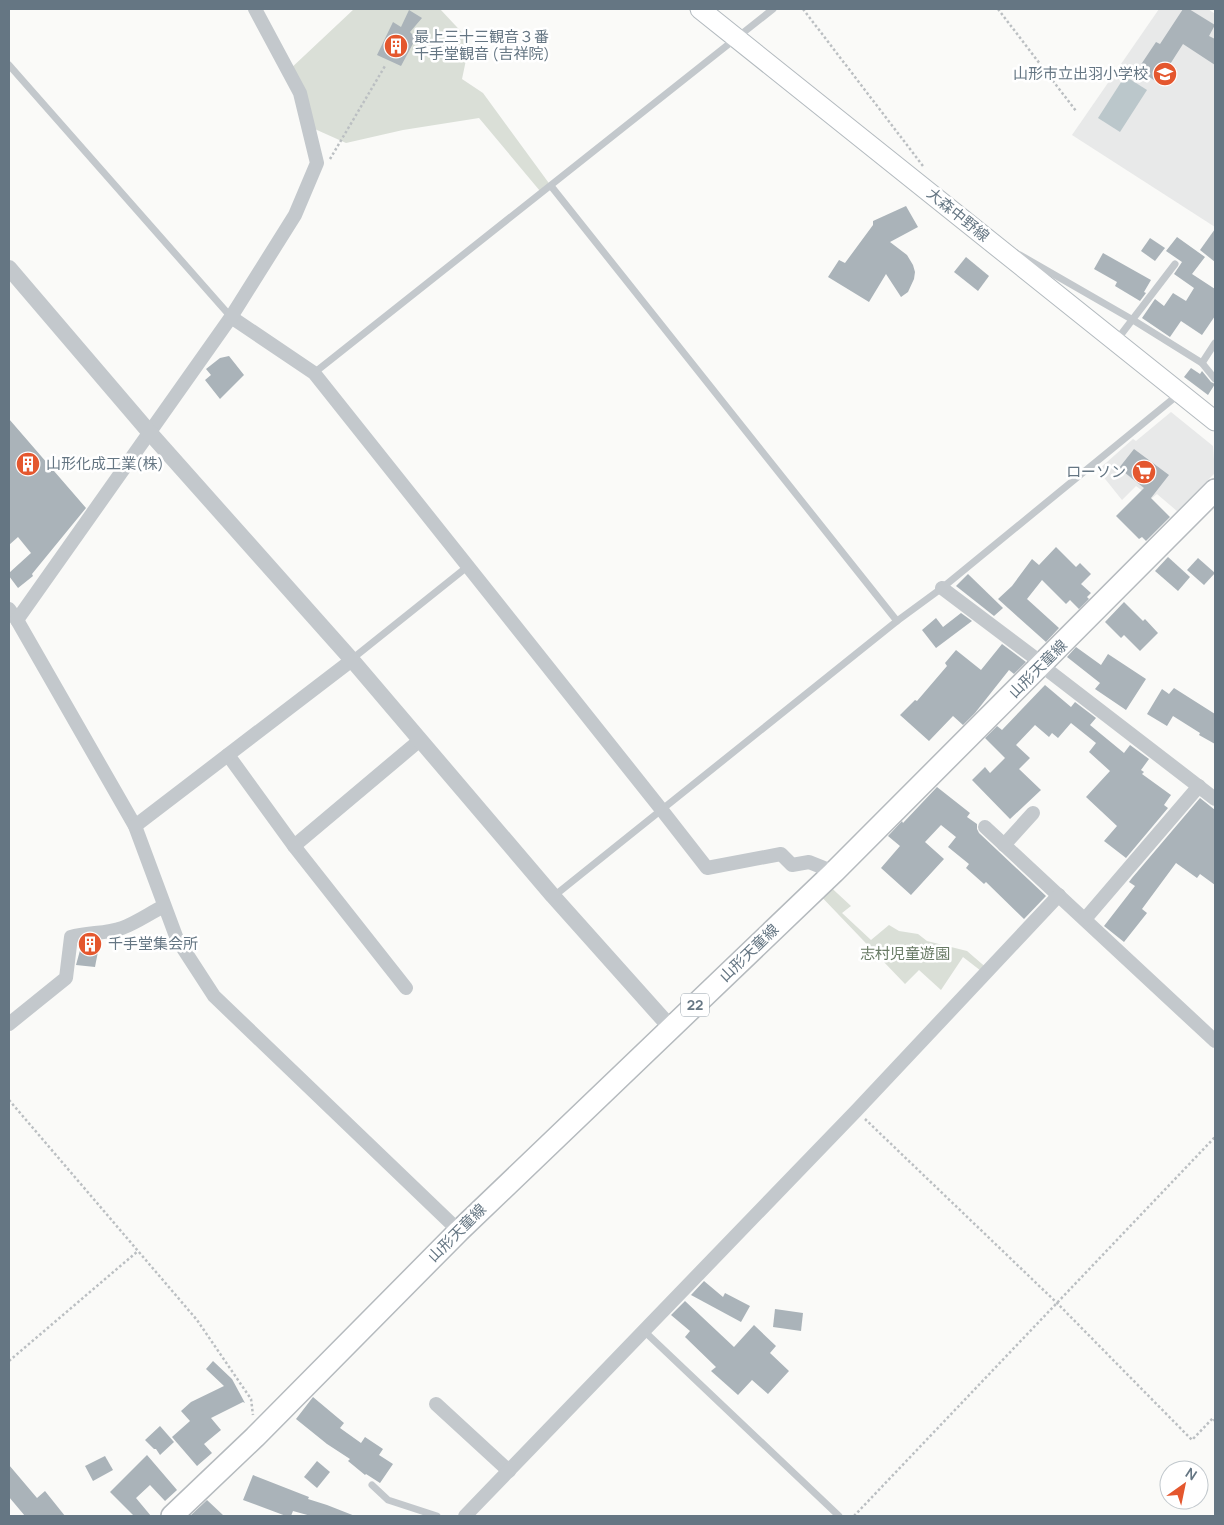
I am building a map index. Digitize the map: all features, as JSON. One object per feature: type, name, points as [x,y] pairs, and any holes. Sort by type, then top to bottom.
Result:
[{"type":"main road","name":"大森中野線","points":[[700,9],[1116,342],[1181,393],[1208,409],[1215,421]]},
{"type":"main road","name":"山形天童線","points":[[172,1516],[255,1437],[459,1231],[834,872],[1215,490]]},
{"type":"street","points":[[255,9],[300,93],[317,163],[295,215],[232,317],[150,433],[13,614],[135,826],[177,939],[214,996],[459,1231]]},
{"type":"street","points":[[9,268],[150,433],[352,660],[553,896],[671,1028]]},
{"type":"street","points":[[232,317],[314,373],[707,868],[781,854],[792,865],[809,862],[834,872]]},
{"type":"street","points":[[942,588],[1215,799]]},
{"type":"street","points":[[135,826],[352,660]]},
{"type":"street","points":[[294,846],[420,740]]},
{"type":"street","points":[[228,755],[294,846],[406,988]]},
{"type":"street","points":[[1085,919],[1199,786]]},
{"type":"street","points":[[1004,845],[1033,813]]},
{"type":"street","points":[[985,826],[1215,1042]]},
{"type":"street","points":[[465,1516],[856,1111],[1059,896]]},
{"type":"street","points":[[9,1024],[66,978],[71,936],[121,928],[164,906]]},
{"type":"street","points":[[436,1404],[509,1471]]},
{"type":"lane","points":[[314,373],[773,9]]},
{"type":"lane","points":[[9,65],[232,317]]},
{"type":"lane","points":[[551,186],[897,621]]},
{"type":"lane","points":[[978,231],[1133,320],[1202,363],[1215,379]]},
{"type":"lane","points":[[1116,342],[1175,264]]},
{"type":"lane","points":[[1202,363],[1215,343]]},
{"type":"lane","points":[[553,896],[897,621],[942,588],[1181,393]]},
{"type":"lane","points":[[352,660],[467,567]]},
{"type":"lane","points":[[643,1330],[839,1516]]},
{"type":"lane","points":[[372,1485],[388,1500],[437,1516]]},
{"type":"path","points":[[803,9],[928,172]]},
{"type":"path","points":[[998,9],[1076,111]]},
{"type":"path","points":[[313,172],[325,169],[385,66]]},
{"type":"path","points":[[9,1100],[196,1320],[251,1399],[255,1437]]},
{"type":"path","points":[[856,1111],[1056,1303],[1192,1440],[1213,1418],[1215,1421]]},
{"type":"path","points":[[854,1516],[1215,1137]]},
{"type":"path","points":[[9,1361],[138,1251]]},
{"type":"shaded area","name":"山形市立出羽小学校","points":[[1159,9],[1208,9],[1215,14],[1215,227],[1072,135]]},
{"type":"shaded area","points":[[1125,76],[1147,90],[1120,132],[1098,118]]},
{"type":"shaded area","points":[[1171,412],[1213,446],[1215,473],[1177,511],[1157,494],[1152,498],[1136,486],[1122,500],[1098,470],[1133,439],[1136,441]]},
{"type":"green space","points":[[354,9],[440,9],[470,41],[462,79],[483,93],[551,186],[540,191],[479,118],[403,130],[346,143],[308,126],[288,71]]},
{"type":"green space","name":"志村児童遊園","points":[[824,881],[851,906],[842,913],[871,940],[889,925],[899,931],[918,934],[927,941],[967,951],[989,970],[985,974],[963,957],[941,990],[919,970],[905,984],[815,890]]},
{"type":"building","points":[[1183,9],[1189,9],[1215,25],[1209,36],[1215,39],[1215,65],[1183,44],[1158,83],[1138,69],[1156,42],[1160,44]]},
{"type":"building","name":"最上三十三観音３番 千手堂観音 (吉祥院)","points":[[409,10],[422,18],[410,32],[416,38],[401,66],[377,55],[393,22],[401,27]]},
{"type":"building","points":[[906,206],[918,227],[890,242],[907,255],[913,265],[914,279],[908,292],[901,297],[886,274],[869,302],[828,277],[839,260],[845,263],[873,225],[873,221]]},
{"type":"building","points":[[1215,229],[1215,262],[1200,250]]},
{"type":"building","points":[[1177,237],[1205,257],[1192,274],[1215,289],[1215,316],[1202,335],[1181,321],[1170,337],[1142,318],[1155,299],[1164,306],[1173,293],[1186,301],[1194,288],[1174,274],[1182,262],[1166,251]]},
{"type":"building","points":[[1150,238],[1165,248],[1155,261],[1141,251]]},
{"type":"building","points":[[1103,253],[1151,280],[1144,292],[1146,293],[1140,301],[1115,286],[1117,282],[1094,269]]},
{"type":"building","points":[[966,257],[989,276],[978,291],[954,272]]},
{"type":"building","points":[[229,356],[244,375],[220,399],[205,380],[211,375],[206,369],[220,358]]},
{"type":"building","points":[[1191,368],[1200,374],[1202,371],[1215,384],[1208,395],[1184,377]]},
{"type":"building","name":"山形化成工業(株)","points":[[9,419],[86,508],[32,574],[33,576],[18,588],[9,576],[9,573],[31,553],[18,537],[9,545]]},
{"type":"building","points":[[1134,449],[1169,475],[1151,498],[1170,517],[1146,541],[1142,537],[1139,539],[1116,516],[1144,488],[1119,468]]},
{"type":"building","points":[[1056,547],[1076,567],[1080,563],[1091,574],[1081,584],[1091,593],[1087,597],[1089,599],[1079,609],[1070,600],[1066,604],[1042,580],[1027,599],[1059,628],[1046,642],[998,599],[1012,586],[1032,559],[1039,565]]},
{"type":"building","points":[[1168,557],[1190,577],[1178,591],[1155,571]]},
{"type":"building","points":[[1198,558],[1215,573],[1204,585],[1187,570]]},
{"type":"building","points":[[968,574],[1003,608],[994,616],[956,586]]},
{"type":"building","points":[[1124,602],[1143,621],[1145,619],[1158,633],[1140,651],[1124,635],[1121,638],[1105,622]]},
{"type":"building","points":[[961,613],[972,621],[936,648],[922,630],[936,618],[943,627]]},
{"type":"building","points":[[1002,644],[1026,662],[1014,674],[1009,670],[975,713],[963,725],[953,716],[929,741],[900,715],[915,700],[917,701],[947,666],[945,663],[956,650],[981,670]]},
{"type":"building","points":[[1076,647],[1101,665],[1108,654],[1146,679],[1126,710],[1095,689],[1100,683],[1067,657]]},
{"type":"building","points":[[1045,685],[1071,707],[1075,702],[1096,718],[1090,725],[1124,753],[1130,745],[1149,759],[1141,770],[1144,772],[1142,774],[1171,795],[1164,805],[1168,808],[1126,858],[1104,841],[1117,826],[1086,797],[1110,771],[1089,752],[1096,743],[1071,723],[1058,738],[1052,733],[1049,737],[1035,725],[1016,745],[1030,758],[1019,769],[1041,790],[1010,819],[972,780],[985,767],[990,773],[1005,758],[985,738],[997,726],[1002,730]]},
{"type":"building","points":[[1174,688],[1215,714],[1215,744],[1173,716],[1167,726],[1147,714],[1162,689],[1169,694]]},
{"type":"building","points":[[937,787],[970,813],[967,817],[977,824],[979,833],[1046,896],[1024,919],[986,882],[984,884],[966,868],[969,864],[948,847],[956,837],[941,825],[925,842],[944,859],[911,895],[881,868],[900,846],[888,836]]},
{"type":"building","points":[[1200,798],[1215,810],[1215,885],[1200,874],[1197,878],[1176,863],[1142,909],[1147,913],[1124,942],[1104,926],[1135,886],[1129,882],[1132,878]]},
{"type":"building","name":"千手堂集会所","points":[[100,941],[95,967],[76,965],[82,943]]},
{"type":"building","points":[[704,1281],[723,1297],[725,1293],[750,1306],[741,1322],[691,1295]]},
{"type":"building","points":[[685,1301],[734,1347],[754,1325],[776,1346],[770,1353],[789,1371],[768,1394],[752,1380],[738,1395],[711,1371],[716,1367],[685,1337],[690,1331],[671,1315]]},
{"type":"building","points":[[775,1309],[803,1313],[801,1331],[773,1327]]},
{"type":"building","points":[[213,1361],[232,1379],[245,1403],[243,1402],[211,1418],[221,1430],[204,1444],[212,1453],[197,1466],[172,1437],[190,1421],[181,1411],[191,1402],[224,1386],[206,1369]]},
{"type":"building","points":[[313,1397],[344,1423],[340,1428],[361,1443],[365,1437],[383,1449],[379,1455],[393,1464],[380,1483],[365,1475],[348,1461],[350,1459],[327,1444],[296,1419]]},
{"type":"building","points":[[160,1426],[174,1442],[160,1455],[145,1440]]},
{"type":"building","points":[[147,1455],[177,1490],[165,1501],[150,1485],[136,1498],[151,1516],[134,1516],[110,1492]]},
{"type":"building","points":[[105,1456],[113,1470],[93,1481],[85,1466]]},
{"type":"building","points":[[317,1461],[330,1472],[317,1488],[304,1477]]},
{"type":"building","points":[[9,1465],[37,1498],[45,1491],[65,1516],[25,1516],[9,1497]]},
{"type":"building","points":[[253,1475],[309,1497],[308,1499],[355,1516],[311,1516],[293,1511],[291,1516],[286,1516],[243,1500]]},
{"type":"building","points":[[207,1500],[224,1516],[190,1516]]},
{"type":"place","name":"最上三十三観音３番 千手堂観音 (吉祥院)","points":[[396,46]]},
{"type":"place","name":"山形市立出羽小学校","points":[[1165,74]]},
{"type":"place","name":"山形化成工業(株)","points":[[28,464]]},
{"type":"place","name":"ローソン","points":[[1144,472]]},
{"type":"place","name":"千手堂集会所","points":[[90,944]]}]
